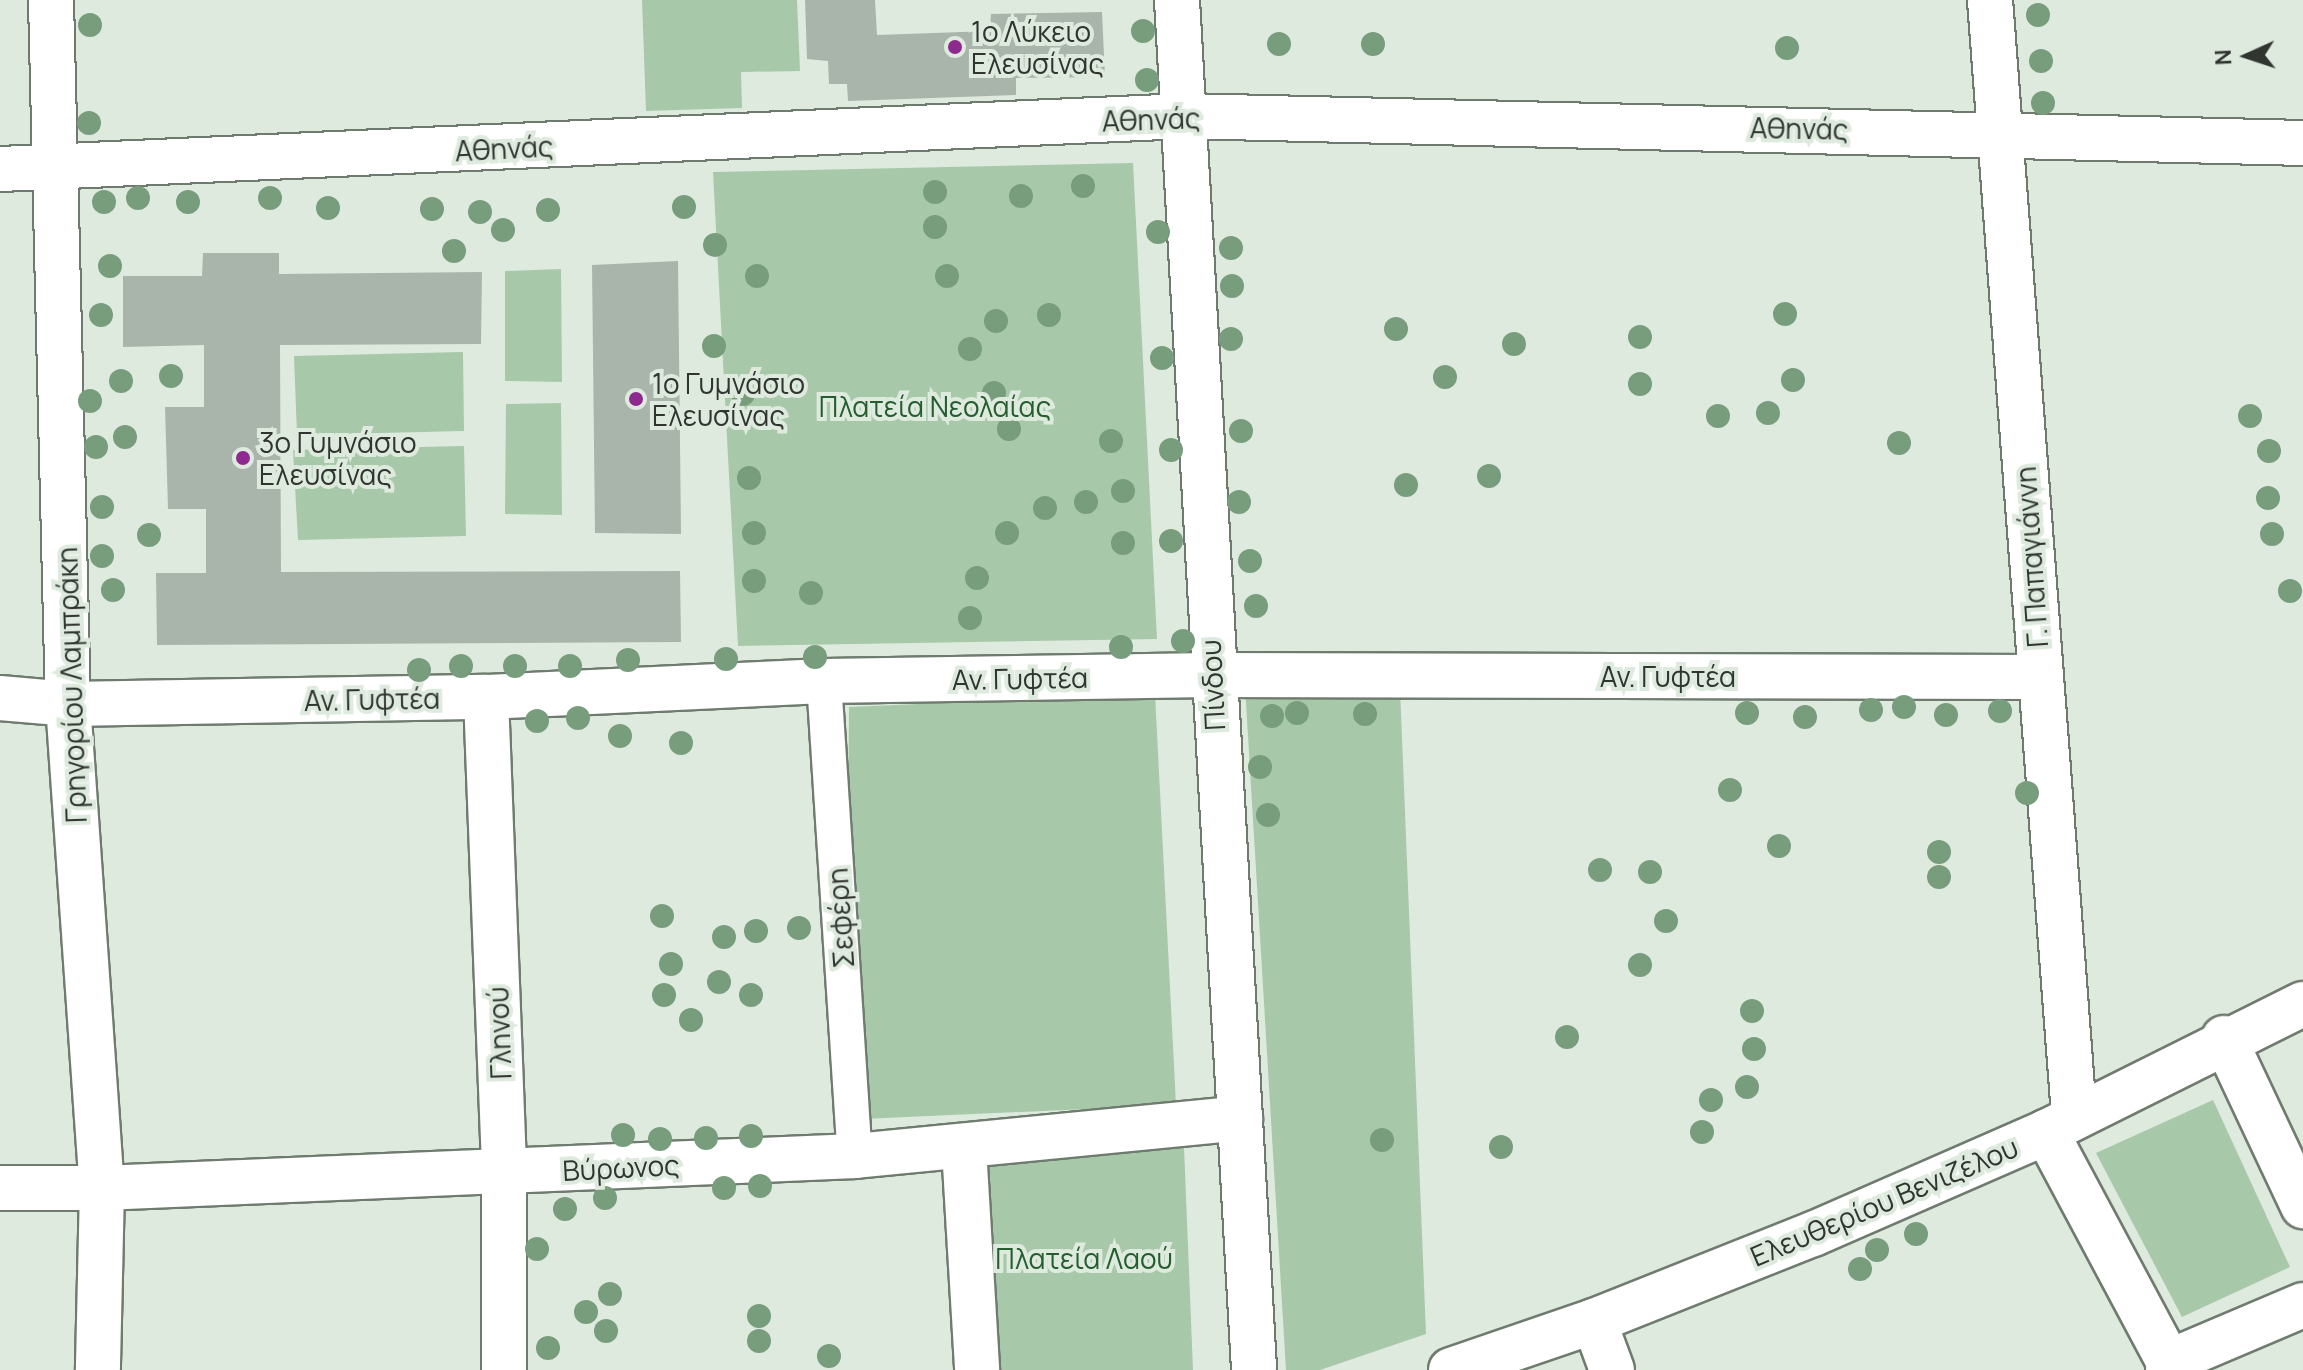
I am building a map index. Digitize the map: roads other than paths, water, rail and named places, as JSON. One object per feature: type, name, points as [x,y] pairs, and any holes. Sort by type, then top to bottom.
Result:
[{"type":"street","name":"Γρηγορίου Λαμπράκη","points":[[51,0],[58,168],[68,704],[102,1188],[98,1370]]},
{"type":"street","name":"Πίνδου","points":[[1177,0],[1211,675],[1254,1370]]},
{"type":"street","name":"Γ. Παπαγιάννη","points":[[1990,0],[2040,677],[2060,1123]]},
{"type":"street","name":"Αθηνάς","points":[[0,169],[1184,116],[1998,132],[2303,143]]},
{"type":"street","name":"Αν. Γυφτέα","points":[[0,698],[68,704],[486,697],[824,681],[1211,675],[2040,677]]},
{"type":"street","name":"Σεφέρη","points":[[824,681],[855,1156]]},
{"type":"street","name":"Γληνού","points":[[486,697],[504,1172],[504,1370]]},
{"type":"street","name":"Ελευθερίου Βενιζέλου","points":[[1451,1370],[1594,1321],[1813,1234],[2060,1123],[2224,1038],[2303,1004]]},
{"type":"street","points":[[2224,1038],[2303,1206]]},
{"type":"street","name":"Βύρωνος","points":[[0,1188],[102,1188],[855,1156],[964,1148],[1240,1118]]},
{"type":"street","points":[[2060,1123],[2169,1366],[2303,1305]]},
{"type":"street","points":[[964,1148],[977,1370]]},
{"type":"street","points":[[1594,1321],[1612,1370]]},
{"type":"place","name":"1ο Λύκειο Ελευσίνας","points":[[955,47]]},
{"type":"place","name":"1ο Γυμνάσιο Ελευσίνας","points":[[636,399]]},
{"type":"place","name":"3ο Γυμνάσιο Ελευσίνας","points":[[243,458]]},
{"type":"park label","name":"Πλατεία Νεολαίας","points":[[935,406]]},
{"type":"park label","name":"Πλατεία Λαού","points":[[1084,1258]]}]
